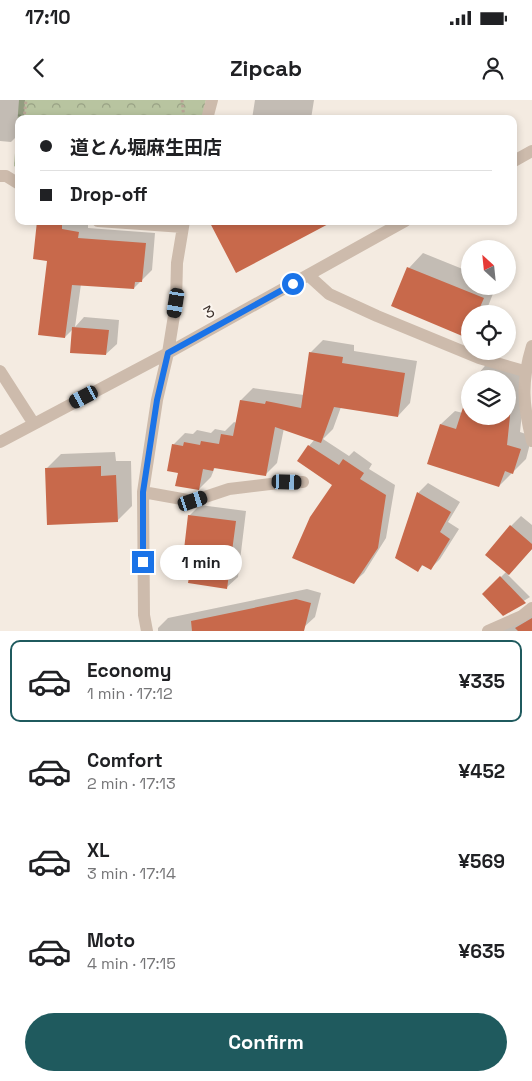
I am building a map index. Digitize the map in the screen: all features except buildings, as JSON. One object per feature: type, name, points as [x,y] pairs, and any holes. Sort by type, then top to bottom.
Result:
[{"type":"street","points":[[208,115],[212,100]]},
{"type":"street","points":[[517,159],[532,151]]},
{"type":"street","points":[[0,176],[6,176],[15,182]]},
{"type":"street","points":[[147,631],[144,615],[143,492],[157,400],[168,353],[176,303],[178,263],[184,225]]},
{"type":"street","name":"3","points":[[0,442],[168,353],[398,225]]},
{"type":"street","points":[[308,275],[329,294],[377,316],[479,358],[524,371]]},
{"type":"street","points":[[532,346],[524,371],[524,407],[532,441]]},
{"type":"street","points":[[0,371],[34,424]]},
{"type":"street","points":[[143,492],[193,501],[229,489],[287,482],[303,482]]},
{"type":"street","points":[[488,631],[522,616],[532,608]]},
{"type":"path","points":[[24,115],[26,100]]},
{"type":"path","points":[[182,100],[184,115]]},
{"type":"green space","points":[[19,100],[206,100],[203,115],[18,115]]},
{"type":"route","points":[[143,562],[143,492],[157,400],[168,353],[293,284]]}]
